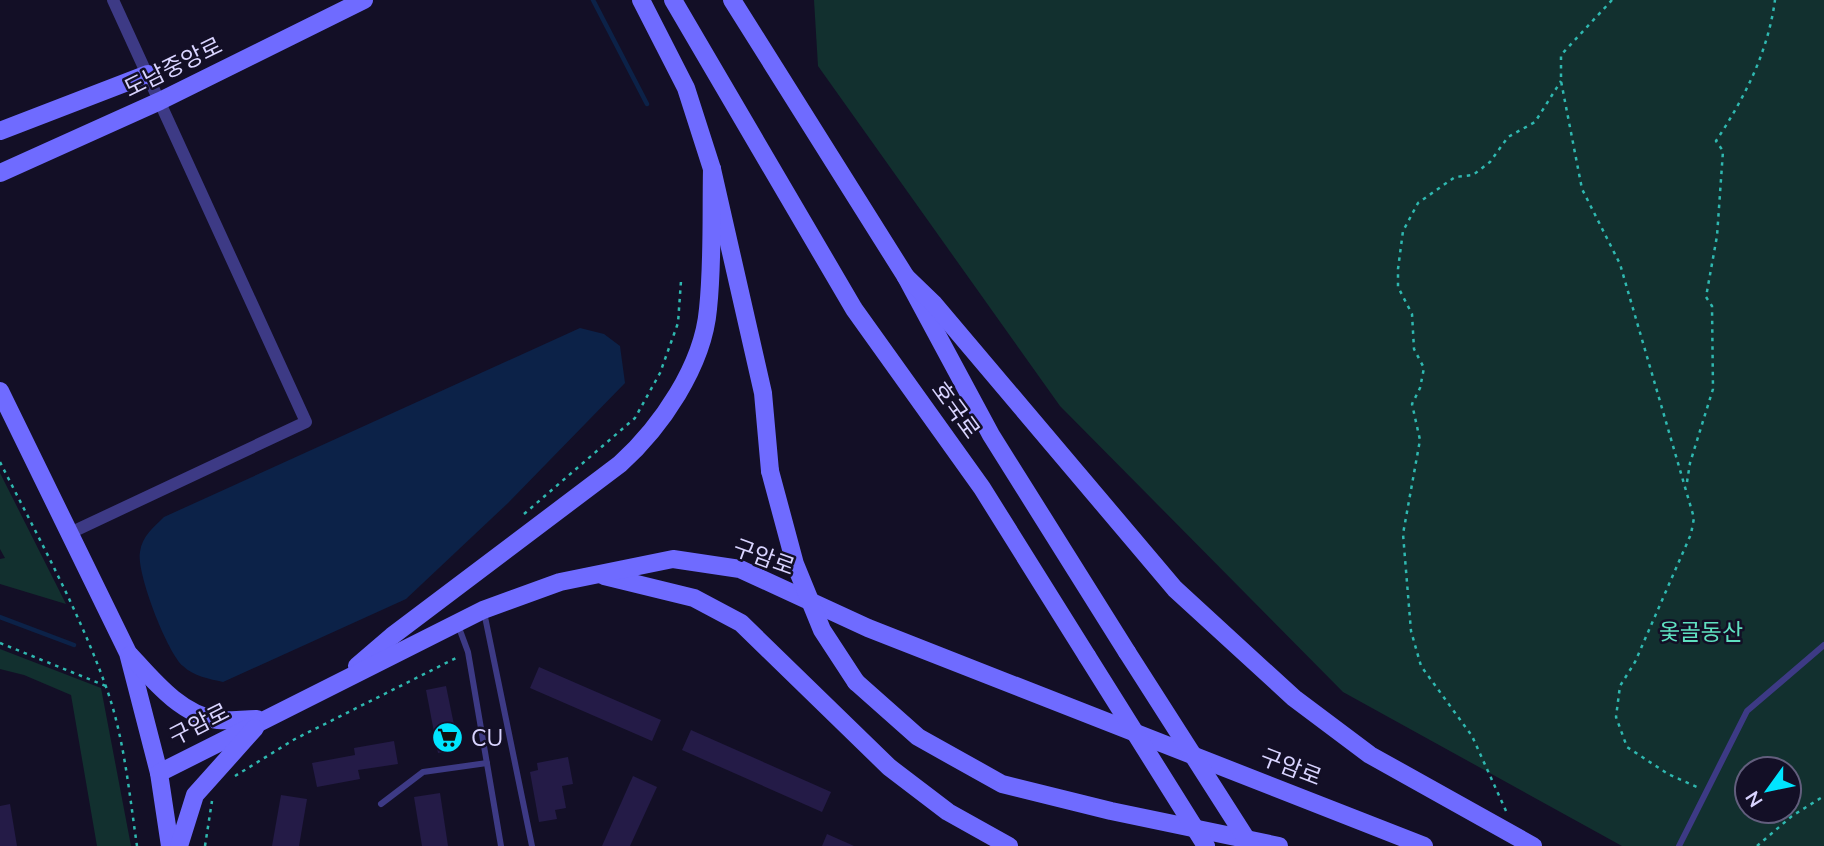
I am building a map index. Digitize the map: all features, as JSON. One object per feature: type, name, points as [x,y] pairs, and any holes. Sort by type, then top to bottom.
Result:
[{"type":"main road","name":"도남중앙로","points":[[0,173],[160,101],[364,0]]},
{"type":"main road","points":[[641,0],[685,88],[712,169],[763,393],[770,471],[799,575],[822,630],[856,682],[918,737],[1002,784],[1111,811],[1279,846]]},
{"type":"main road","name":"호국로","points":[[673,0],[854,309],[982,488],[1206,846]]},
{"type":"main road","name":"호국로","points":[[732,0],[906,277],[992,435],[1251,846]]},
{"type":"main road","name":"도남중앙로","points":[[0,131],[148,74]]},
{"type":"main road","points":[[337,684],[392,636],[620,464],[647,440],[669,408],[692,365],[708,311],[712,169]]},
{"type":"main road","points":[[906,277],[934,304],[1175,589],[1294,698],[1370,755],[1527,843]]},
{"type":"main road","points":[[0,391],[128,653],[159,773]]},
{"type":"main road","name":"구암로","points":[[170,846],[159,773],[484,610],[560,582],[673,559],[740,569],[868,628],[1424,846]]},
{"type":"main road","points":[[597,575],[694,598],[741,623],[889,767],[948,812],[1009,846]]},
{"type":"main road","points":[[128,653],[162,689],[188,710],[216,720],[264,719]]},
{"type":"main road","points":[[178,846],[195,795],[264,719]]},
{"type":"street","points":[[71,533],[306,422],[113,0]]},
{"type":"lane","points":[[484,610],[532,846]]},
{"type":"lane","points":[[457,623],[468,652],[501,846]]},
{"type":"lane","points":[[1679,846],[1747,711],[1824,645]]},
{"type":"lane","points":[[382,804],[423,772],[487,763]]},
{"type":"path","points":[[1612,0],[1561,55],[1561,81],[1582,188],[1620,264],[1687,486],[1694,518],[1691,534],[1634,662],[1620,686],[1616,717],[1627,747],[1668,774],[1706,792]]},
{"type":"path","points":[[1687,486],[1690,463],[1713,389],[1712,306],[1706,297],[1717,236],[1723,152],[1716,141],[1744,99],[1771,27],[1775,0]]},
{"type":"path","points":[[1527,843],[1472,736],[1421,666],[1411,631],[1402,534],[1420,440],[1412,404],[1420,388],[1424,368],[1414,349],[1412,314],[1398,287],[1398,270],[1403,231],[1418,202],[1455,177],[1473,174],[1490,162],[1508,137],[1535,122],[1561,81]]},
{"type":"path","points":[[519,519],[635,418],[660,373],[678,323],[681,281]]},
{"type":"path","points":[[0,462],[76,615],[106,686],[124,759],[137,846]]},
{"type":"path","points":[[0,643],[106,686]]},
{"type":"path","points":[[230,779],[295,739],[468,652]]},
{"type":"path","points":[[1757,846],[1792,816],[1824,796]]},
{"type":"path","points":[[205,846],[213,800]]},
{"type":"green space","name":"옻골동산","points":[[814,0],[1824,0],[1824,846],[1622,846],[1343,692],[1060,406],[818,66]]},
{"type":"green space","points":[[0,473],[66,604],[0,584],[0,559],[5,558],[0,549]]},
{"type":"green space","points":[[0,649],[101,688],[131,846],[97,846],[71,695],[24,675],[0,669]]},
{"type":"water","points":[[580,328],[604,334],[620,346],[625,383],[508,503],[406,599],[223,682],[197,675],[176,658],[161,629],[140,562],[143,541],[164,517]]},
{"type":"building","points":[[539,667],[661,720],[652,741],[530,688]]},
{"type":"building","points":[[446,686],[459,749],[438,753],[426,690]]},
{"type":"building","points":[[691,730],[831,792],[822,812],[682,750]]},
{"type":"building","points":[[394,741],[398,764],[358,770],[360,779],[317,787],[312,763],[355,755],[354,748]]},
{"type":"building","points":[[568,757],[573,784],[562,786],[566,808],[555,810],[557,819],[539,822],[530,772],[538,770],[537,763]]},
{"type":"building","points":[[633,776],[657,787],[630,846],[602,846]]},
{"type":"building","points":[[440,793],[448,846],[422,846],[414,797]]},
{"type":"building","points":[[281,795],[307,799],[299,846],[272,846]]},
{"type":"building","points":[[10,804],[17,846],[0,846],[0,806]]},
{"type":"building","points":[[827,834],[854,846],[822,846]]},
{"type":"waterway","points":[[593,0],[647,104]]},
{"type":"waterway","points":[[0,617],[74,645]]},
{"type":"place","name":"CU","points":[[448,738]]}]
